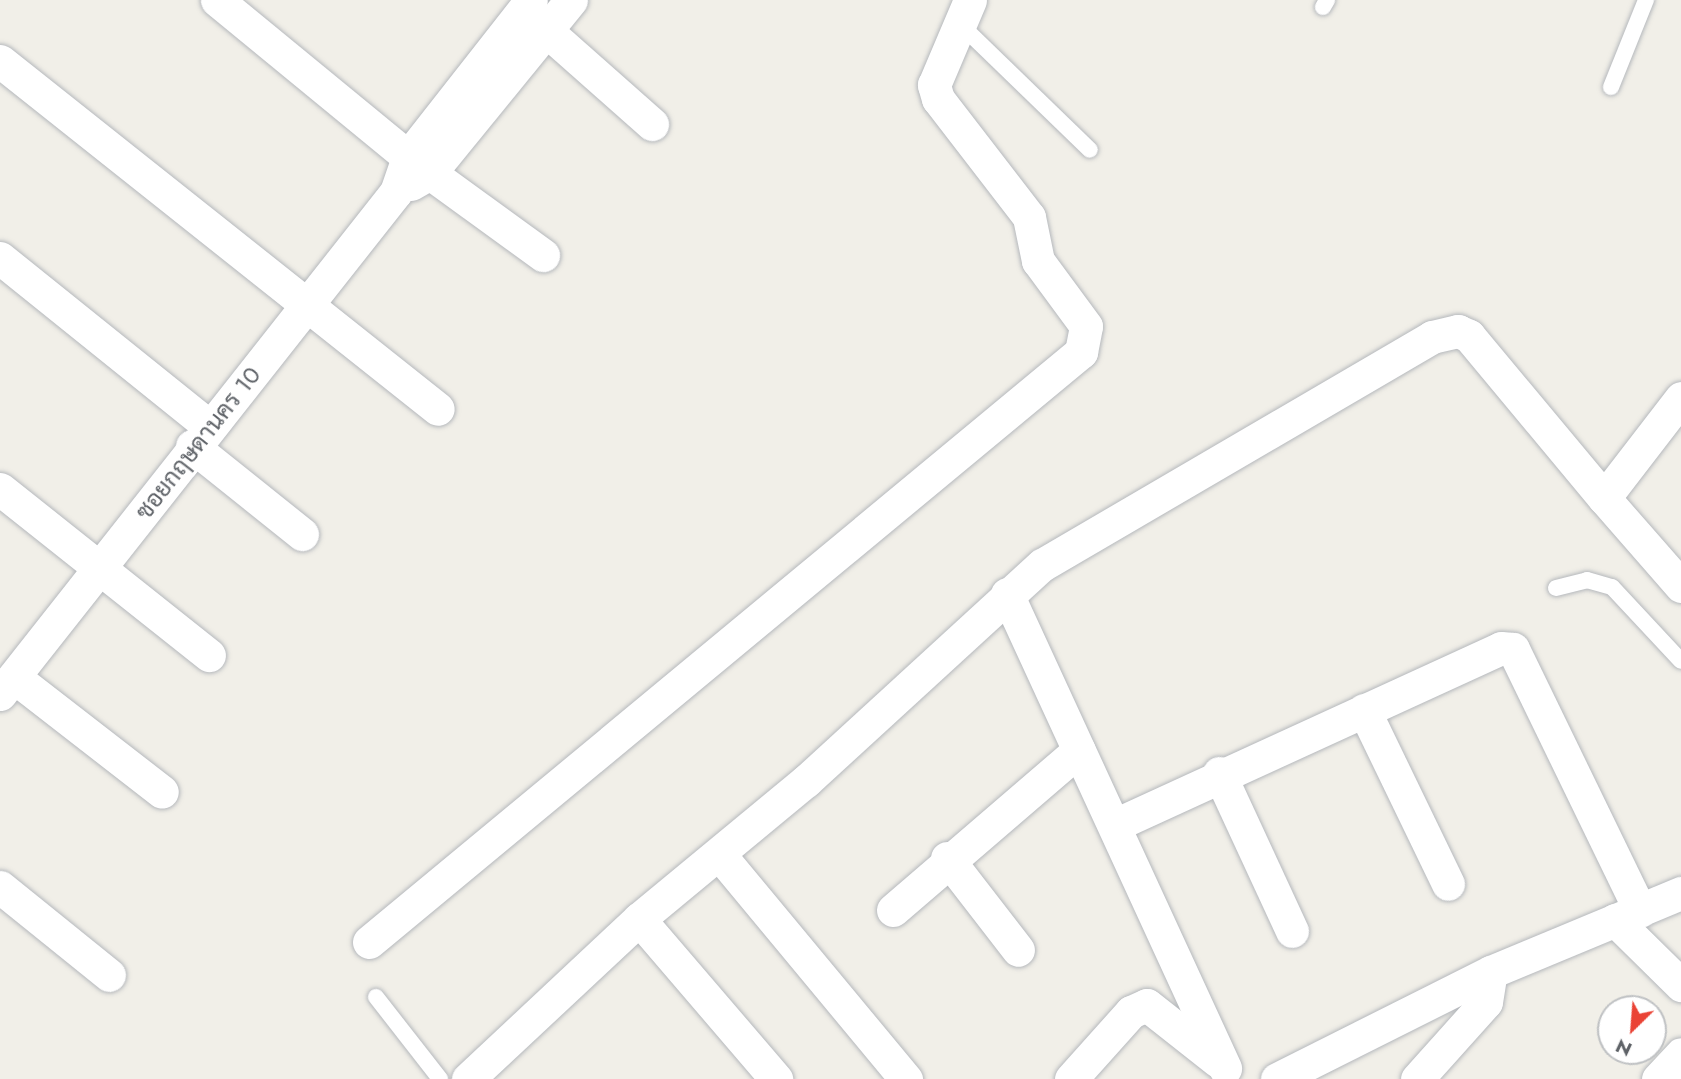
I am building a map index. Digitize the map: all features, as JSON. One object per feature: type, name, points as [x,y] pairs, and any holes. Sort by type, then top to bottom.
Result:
[{"type":"street","points":[[217,0],[419,165],[543,255]]},
{"type":"street","name":"ซอยกฤษดานคร 10","points":[[7,685],[100,570],[200,436],[419,165],[524,12],[571,0]]},
{"type":"street","points":[[369,942],[1081,352],[1086,326],[1038,261],[1029,218],[938,99],[936,72],[965,11]]},
{"type":"street","points":[[524,12],[652,124]]},
{"type":"street","points":[[0,61],[306,307],[438,409]]},
{"type":"street","points":[[0,258],[200,436],[302,534]]},
{"type":"street","points":[[468,1079],[639,919],[807,782],[1007,594],[1042,565],[1119,518],[1445,332],[1469,336],[1681,586]]},
{"type":"street","points":[[1604,498],[1681,398]]},
{"type":"street","points":[[0,489],[209,654]]},
{"type":"street","points":[[1007,594],[1231,1073]]},
{"type":"street","points":[[1116,824],[1219,773],[1501,648],[1513,649],[1628,916],[1681,985]]},
{"type":"street","points":[[7,685],[162,792]]},
{"type":"street","points":[[1364,710],[1448,884]]},
{"type":"street","points":[[892,910],[947,859],[1079,750]]},
{"type":"street","points":[[1219,773],[1292,931]]},
{"type":"street","points":[[719,854],[906,1079]]},
{"type":"street","points":[[947,859],[1018,950]]},
{"type":"street","points":[[0,887],[109,975]]},
{"type":"street","points":[[1278,1079],[1491,972],[1681,893]]},
{"type":"street","points":[[639,919],[776,1079]]},
{"type":"street","points":[[1417,1079],[1486,1002],[1491,972]]},
{"type":"street","points":[[1071,1079],[1131,1012],[1147,1005],[1231,1073]]},
{"type":"street","points":[[1658,1079],[1681,1054]]},
{"type":"lane","points":[[1611,87],[1646,0]]},
{"type":"lane","points":[[965,11],[1090,150]]},
{"type":"lane","points":[[1556,588],[1587,580],[1612,587],[1681,661]]},
{"type":"lane","points":[[376,997],[440,1079]]}]
